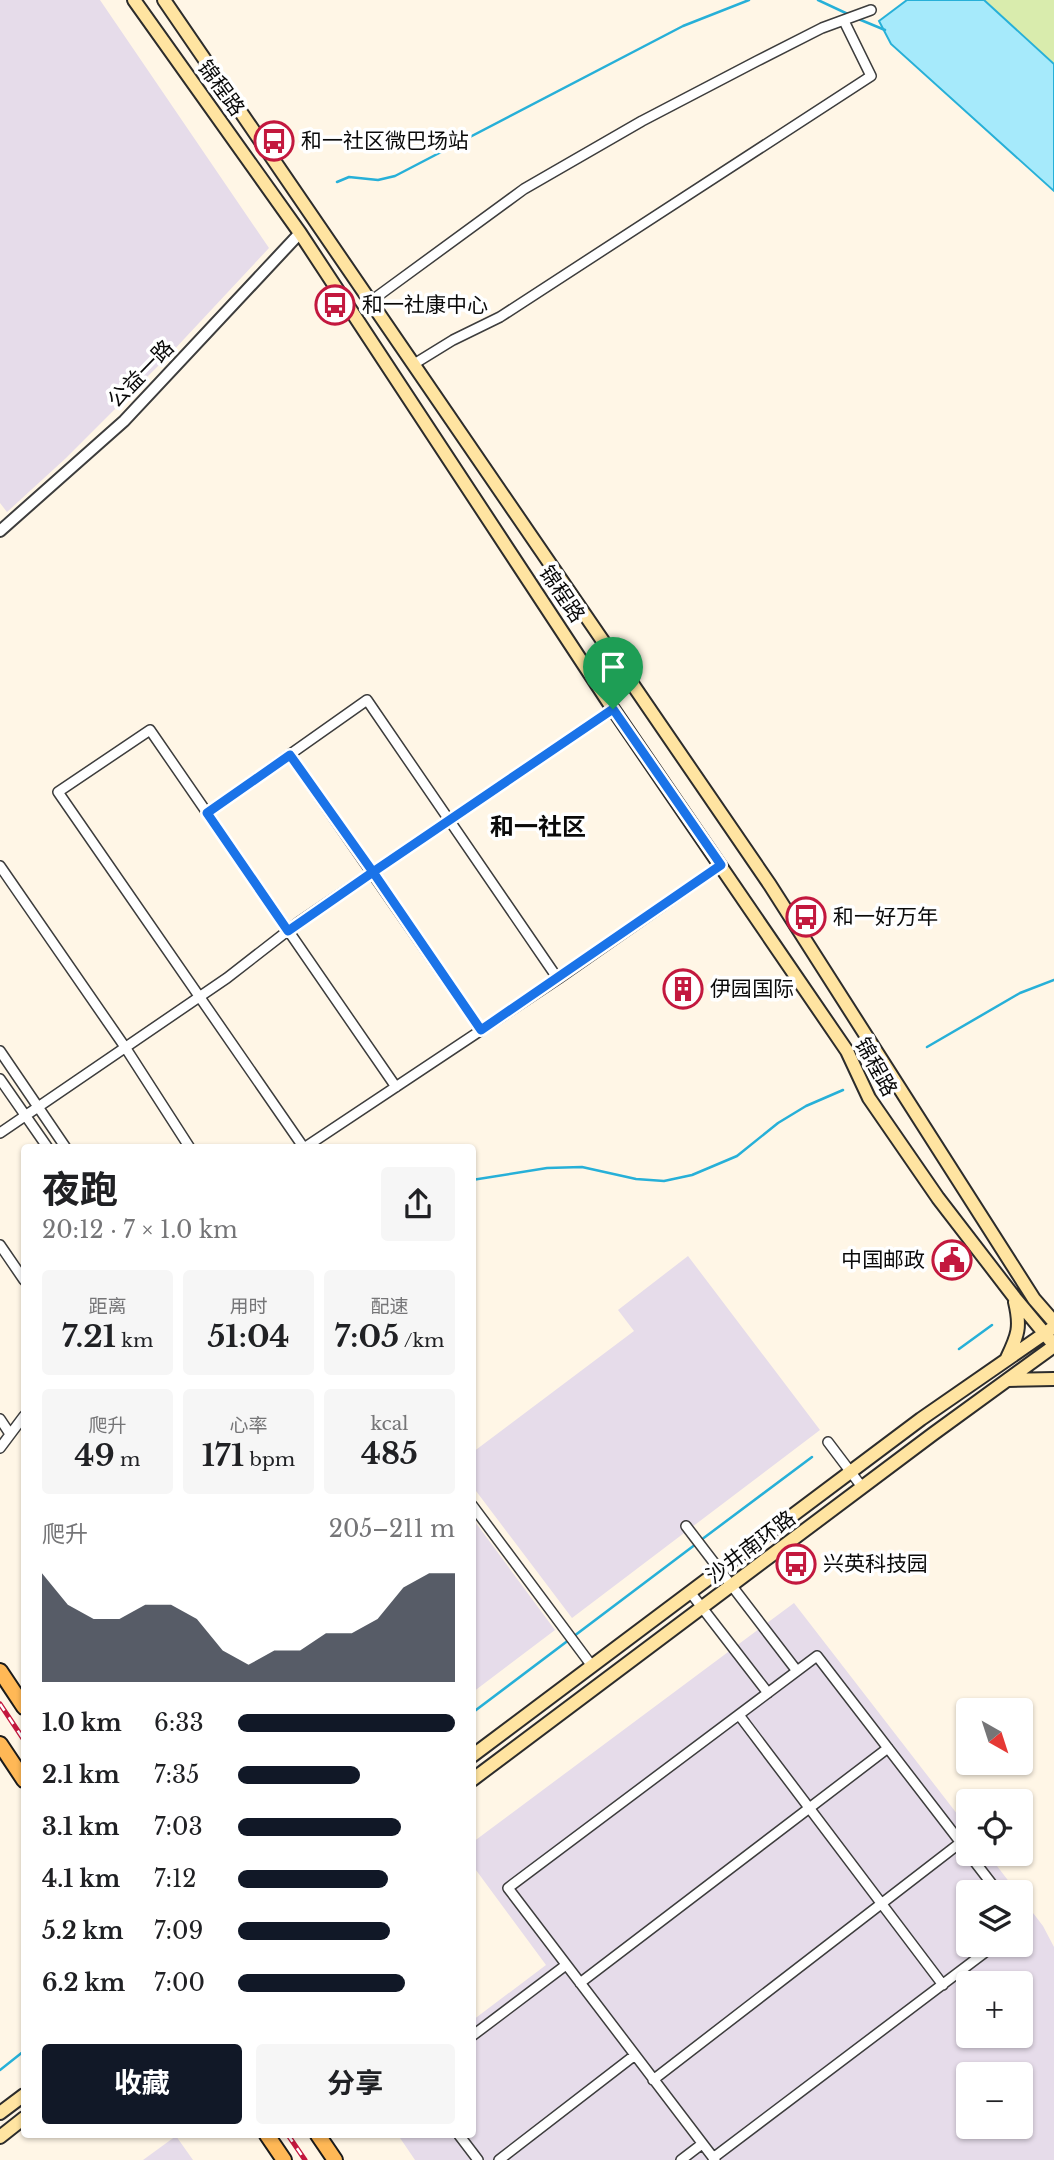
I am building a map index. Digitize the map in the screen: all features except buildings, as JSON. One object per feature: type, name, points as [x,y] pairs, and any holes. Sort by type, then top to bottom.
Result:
[{"type":"main road","name":"锦程路","points":[[134,0],[300,233],[613,709],[847,1051],[869,1098],[938,1198],[1015,1298],[1051,1327]]},
{"type":"main road","name":"锦程路","points":[[170,2],[770,885],[1034,1298],[1051,1327],[1054,1346]]},
{"type":"main road","points":[[604,695],[628,678]]},
{"type":"main road","points":[[1005,1361],[1017,1337],[1020,1323],[1015,1298]]},
{"type":"main road","points":[[1034,1298],[1054,1302]]},
{"type":"main road","name":"沙井南环路","points":[[476,1753],[850,1472],[1051,1327]]},
{"type":"main road","name":"沙井南环路","points":[[476,1777],[1054,1346]]},
{"type":"main road","points":[[1007,1380],[1054,1378]]},
{"type":"main road","points":[[0,1671],[21,1702]]},
{"type":"main road","points":[[0,1744],[21,1776]]},
{"type":"main road","points":[[0,2113],[21,2097]]},
{"type":"main road","points":[[0,2137],[21,2121]]},
{"type":"main road","points":[[269,2138],[284,2160]]},
{"type":"main road","points":[[319,2138],[335,2160]]},
{"type":"street","points":[[371,301],[524,189],[642,121],[822,28],[871,10]]},
{"type":"street","points":[[414,364],[453,340],[500,317],[871,76],[844,21]]},
{"type":"street","name":"公益一路","points":[[1,529],[124,421],[300,233]]},
{"type":"street","points":[[207,813],[367,700],[558,979]]},
{"type":"street","points":[[0,1133],[201,996],[373,872],[613,709]]},
{"type":"street","points":[[301,1144],[58,792],[150,730],[396,1087]]},
{"type":"street","points":[[290,755],[481,1030]]},
{"type":"street","points":[[310,1144],[558,979],[721,865]]},
{"type":"street","points":[[0,866],[125,1047],[187,1144]]},
{"type":"street","points":[[0,1051],[63,1144]]},
{"type":"street","points":[[0,1079],[45,1144]]},
{"type":"street","points":[[0,1245],[21,1276]]},
{"type":"street","points":[[0,1419],[10,1434]]},
{"type":"street","points":[[0,1448],[21,1420]]},
{"type":"street","points":[[828,1442],[862,1487]]},
{"type":"street","points":[[476,1510],[592,1666]]},
{"type":"street","points":[[686,1526],[797,1671]]},
{"type":"street","points":[[690,1592],[768,1693]]},
{"type":"street","points":[[956,1838],[817,1656],[508,1888],[714,2159],[979,1957]]},
{"type":"street","points":[[739,1715],[943,1985]]},
{"type":"street","points":[[580,1983],[888,1748]]},
{"type":"street","points":[[653,2080],[956,1846]]},
{"type":"street","points":[[978,1866],[989,1880]]},
{"type":"street","points":[[476,2033],[566,1965]]},
{"type":"street","points":[[499,2160],[635,2055]]},
{"type":"street","points":[[461,2138],[478,2160]]},
{"type":"street","points":[[681,2160],[702,2144]]},
{"type":"shaded area","points":[[0,0],[100,0],[269,248],[171,353],[66,458],[7,512],[0,503]]},
{"type":"shaded area","points":[[688,1256],[820,1430],[572,1618],[476,1491],[476,1450],[634,1331],[618,1310]]},
{"type":"shaded area","points":[[476,1523],[555,1630],[476,1690]]},
{"type":"shaded area","points":[[794,1603],[956,1812],[956,1866],[997,1866],[1008,1880],[956,1880],[956,1957],[1033,1957],[1033,1913],[1054,1947],[1054,2160],[415,2160],[400,2138],[476,2138],[476,2018],[546,1965],[476,1870],[476,1840]]},
{"type":"shaded area","points":[[173,2138],[177,2138],[193,2160],[143,2160]]},
{"type":"green space","points":[[984,0],[1054,0],[1054,64]]},
{"type":"water","points":[[907,0],[984,0],[1054,64],[1054,191],[891,44],[879,21]]},
{"type":"waterway","points":[[337,182],[349,177],[378,180],[395,176],[683,26],[749,0]]},
{"type":"waterway","points":[[818,0],[850,15]]},
{"type":"waterway","points":[[856,18],[885,30]]},
{"type":"waterway","points":[[927,1047],[1020,993],[1054,980]]},
{"type":"waterway","points":[[476,1179],[547,1168],[582,1167],[636,1179],[664,1181],[692,1175],[737,1156],[778,1123],[806,1106],[843,1090]]},
{"type":"waterway","points":[[959,1349],[992,1325]]},
{"type":"waterway","points":[[701,1540],[812,1457]]},
{"type":"waterway","points":[[476,1710],[696,1544]]},
{"type":"waterway","points":[[0,2070],[21,2053]]},
{"type":"railway","points":[[0,1704],[21,1736]]},
{"type":"railway","points":[[290,2138],[305,2160]]},
{"type":"place","name":"和一社区微巴场站","points":[[274,141]]},
{"type":"place","name":"和一社康中心","points":[[335,305]]},
{"type":"place","name":"和一好万年","points":[[806,917]]},
{"type":"place","name":"伊园国际","points":[[683,989]]},
{"type":"place","name":"中国邮政","points":[[952,1260]]},
{"type":"place","name":"兴英科技园","points":[[796,1564]]},
{"type":"district","name":"和一社区","points":[[538,826]]},
{"type":"route","points":[[613,709],[373,872],[290,755],[207,813],[288,931],[373,872],[481,1030],[721,865],[613,709]]}]
